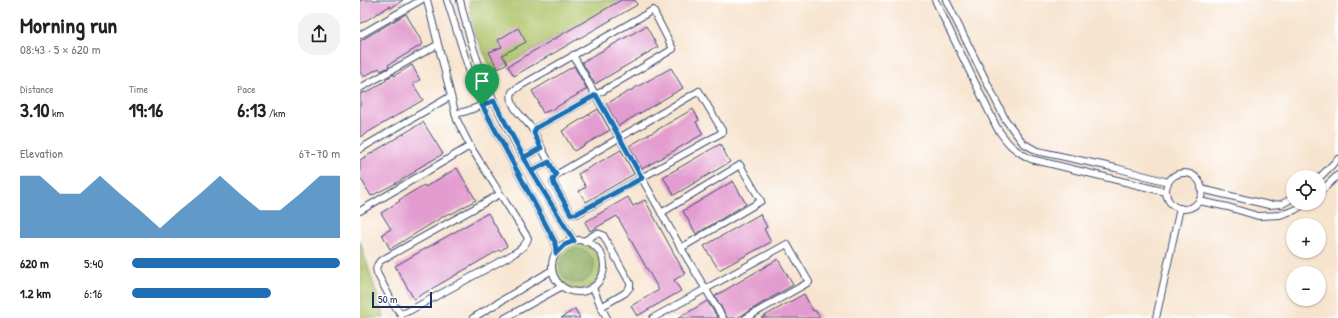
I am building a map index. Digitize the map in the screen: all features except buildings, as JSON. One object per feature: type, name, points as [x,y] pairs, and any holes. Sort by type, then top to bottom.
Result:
[{"type":"street","points":[[360,34],[421,0]]},
{"type":"street","points":[[427,0],[437,45],[452,96],[455,114],[470,146],[528,238],[522,248],[508,257],[409,311],[400,313],[394,305],[376,270],[380,260],[500,194]]},
{"type":"street","points":[[447,0],[471,76],[482,105],[555,242],[556,253]]},
{"type":"street","points":[[460,0],[475,52],[494,101],[523,158],[574,241]]},
{"type":"street","points":[[935,0],[997,128],[1008,144],[1019,153],[1031,159],[1166,192]]},
{"type":"street","points":[[946,0],[1005,119],[1023,143],[1037,151],[1116,168],[1168,182]]},
{"type":"street","points":[[534,132],[536,128],[596,95],[673,49],[653,10],[512,92],[514,107],[534,132],[556,175]]},
{"type":"street","points":[[360,88],[437,45]]},
{"type":"street","points":[[573,56],[681,248],[723,318]]},
{"type":"street","points":[[699,91],[723,132],[573,215],[569,212],[554,184],[553,180],[556,175],[620,138],[699,91]]},
{"type":"street","points":[[360,149],[452,96]]},
{"type":"street","points":[[455,114],[494,101]]},
{"type":"street","points":[[360,211],[470,146]]},
{"type":"street","points":[[523,158],[541,148]]},
{"type":"street","points":[[1326,171],[1338,159]]},
{"type":"street","points":[[531,171],[549,162]]},
{"type":"street","points":[[662,212],[740,165],[761,201],[681,248]]},
{"type":"street","points":[[1187,174],[1197,179],[1201,189],[1199,201],[1189,208],[1180,208],[1172,205],[1168,200],[1166,192],[1168,182],[1176,175],[1187,174]]},
{"type":"street","points":[[1326,186],[1338,175]]},
{"type":"street","points":[[1201,189],[1269,205],[1282,204],[1286,202]]},
{"type":"street","points":[[1199,201],[1228,207],[1258,216],[1280,215],[1295,210]]},
{"type":"street","points":[[1156,318],[1180,208]]},
{"type":"street","points":[[584,241],[597,233],[603,235],[630,283],[629,290],[601,307]]},
{"type":"street","points":[[574,241],[584,241],[597,248],[604,261],[602,276],[597,284],[584,292],[575,292],[562,286],[556,279],[552,270],[552,264],[556,253],[564,245],[574,241]]},
{"type":"street","points":[[653,318],[787,244],[809,282],[746,318]]},
{"type":"street","points":[[473,318],[552,270]]},
{"type":"street","points":[[505,318],[562,286]]},
{"type":"street","points":[[593,287],[607,318]]},
{"type":"green space","points":[[469,0],[624,0],[493,72],[474,32]]},
{"type":"green space","points":[[360,241],[384,318],[360,318]]},
{"type":"green space","points":[[583,244],[595,250],[600,258],[600,276],[595,284],[587,289],[573,290],[561,284],[556,276],[555,262],[561,250],[569,245]]},
{"type":"green space","points":[[577,249],[589,254],[594,266],[589,278],[577,283],[565,278],[560,266],[565,254]]},
{"type":"route","points":[[482,105],[494,101],[523,158],[531,171],[549,162],[556,175],[553,182],[569,212],[573,215],[642,178],[596,95],[536,128],[534,133],[541,148],[523,158],[574,241],[564,245],[556,253],[555,242],[482,105]]}]
